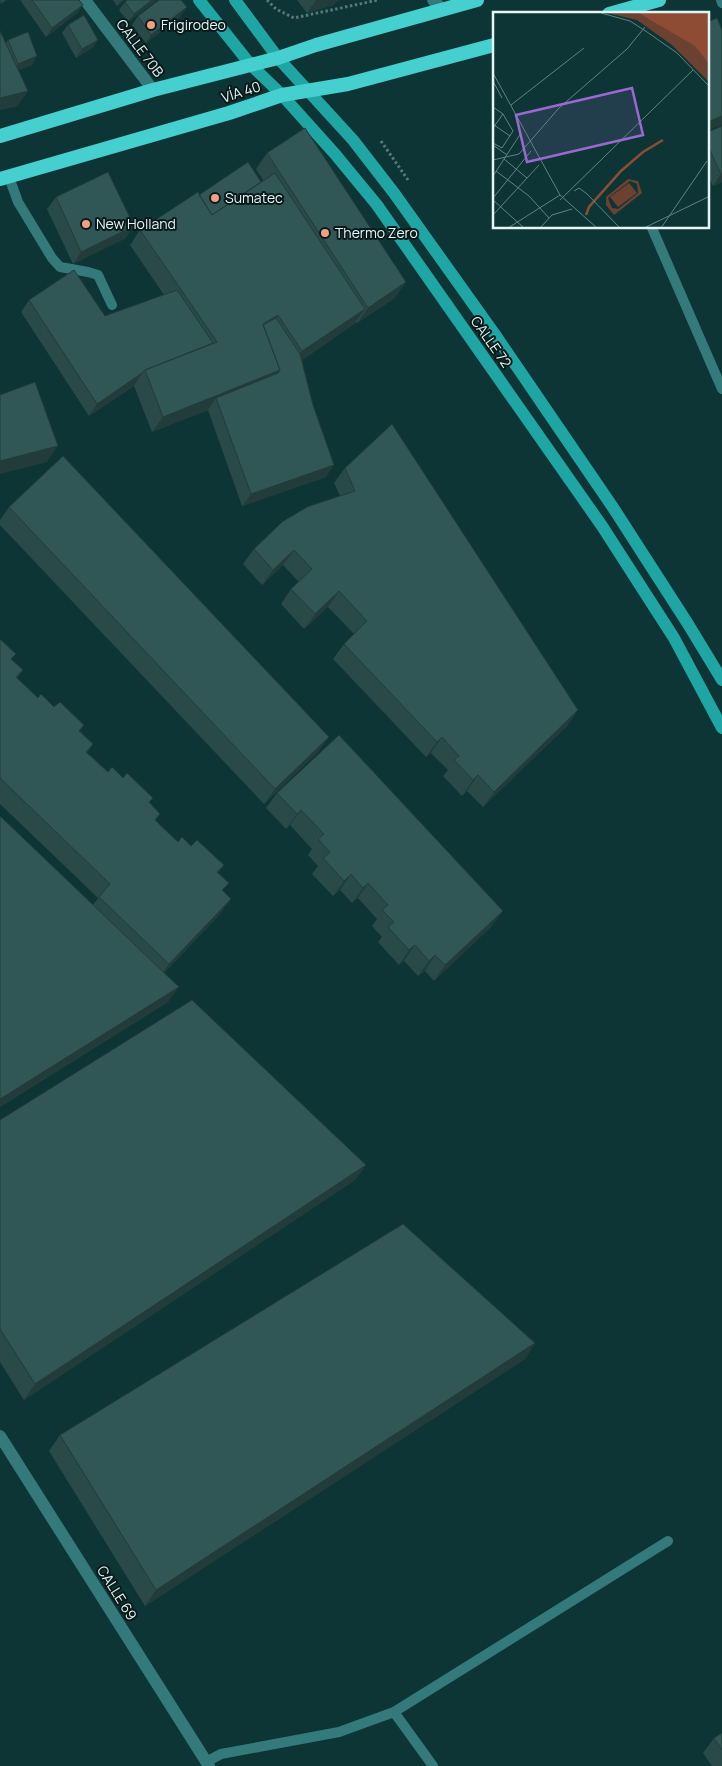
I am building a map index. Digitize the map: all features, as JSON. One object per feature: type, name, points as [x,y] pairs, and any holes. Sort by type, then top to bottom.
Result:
[{"type":"highway","name":"VÍA 40","points":[[0,136],[153,90],[278,58],[438,5],[477,0]]},
{"type":"highway","points":[[616,12],[659,0]]},
{"type":"highway","name":"VÍA 40","points":[[5,178],[229,113],[282,95],[348,84],[493,45]]},
{"type":"main road","name":"CALLE 72","points":[[199,0],[250,64],[282,95],[335,154],[377,205],[602,526],[674,638],[722,728]]},
{"type":"main road","name":"CALLE 72","points":[[235,0],[278,58],[353,140],[394,193],[496,336],[614,509],[722,680]]},
{"type":"street","name":"CALLE 70B","points":[[85,0],[153,90]]},
{"type":"street","name":"CALLE 69","points":[[0,1436],[208,1764]]},
{"type":"lane","points":[[5,178],[52,258],[60,267],[98,275],[112,305]]},
{"type":"lane","points":[[652,229],[722,389]]},
{"type":"lane","points":[[208,1764],[221,1754],[339,1732],[394,1712],[668,1541]]},
{"type":"lane","points":[[394,1712],[433,1766]]},
{"type":"path","points":[[268,0],[276,9],[294,18],[378,0]]},
{"type":"building","points":[[32,0],[79,0],[83,5],[52,28]]},
{"type":"building","points":[[127,0],[152,0],[134,14],[125,2]]},
{"type":"building","points":[[159,0],[181,0],[187,7],[151,35],[138,16]]},
{"type":"building","points":[[84,15],[98,40],[82,49],[68,25]]},
{"type":"building","points":[[717,18],[722,30],[722,116],[710,121],[710,21]]},
{"type":"building","points":[[0,31],[28,91],[0,98]]},
{"type":"building","points":[[28,32],[37,56],[18,64],[8,40]]},
{"type":"building","points":[[722,126],[722,174],[710,150],[710,131]]},
{"type":"building","points":[[305,128],[406,282],[368,308],[267,153]]},
{"type":"building","points":[[248,162],[261,182],[212,215],[199,195]]},
{"type":"building","name":"New Holland","points":[[108,172],[134,226],[81,252],[56,197]]},
{"type":"building","points":[[275,173],[365,309],[302,351],[278,315],[263,324],[280,370],[163,417],[145,370],[217,342],[140,230],[198,192],[212,215]]},
{"type":"building","points":[[74,270],[105,316],[177,290],[213,343],[145,370],[97,404],[29,300]]},
{"type":"building","points":[[276,318],[300,354],[313,405],[334,465],[251,494],[216,398],[278,373],[280,370],[263,325]]},
{"type":"building","points":[[35,382],[58,446],[0,461],[0,395]]},
{"type":"building","points":[[392,424],[578,710],[494,792],[478,775],[473,780],[454,760],[459,756],[442,737],[437,742],[344,644],[367,621],[339,591],[315,614],[291,589],[312,569],[294,550],[273,570],[254,549],[282,522],[307,507],[355,491],[345,468]]},
{"type":"building","points":[[63,456],[329,737],[275,789],[9,507]]},
{"type":"building","points":[[0,639],[16,654],[11,659],[23,670],[16,677],[38,698],[41,694],[54,707],[60,702],[84,725],[79,731],[93,744],[86,752],[108,772],[112,767],[123,778],[127,773],[153,798],[149,802],[160,814],[155,820],[178,842],[182,837],[191,846],[197,840],[224,865],[217,872],[229,883],[222,890],[231,899],[169,964],[99,897],[110,884],[0,778]]},
{"type":"building","points":[[339,735],[503,911],[445,965],[435,955],[429,961],[415,945],[409,950],[388,927],[394,922],[382,910],[388,905],[368,883],[363,888],[351,874],[344,881],[323,858],[330,852],[318,839],[324,834],[301,810],[297,814],[277,793]]},
{"type":"building","points":[[0,816],[179,987],[0,1099]]},
{"type":"building","points":[[192,1000],[366,1165],[35,1384],[0,1329],[0,1120]]},
{"type":"building","points":[[403,1224],[535,1343],[156,1590],[60,1435]]},
{"type":"building","points":[[722,1733],[722,1750],[714,1738]]},
{"type":"place","name":"Frigirodeo","points":[[151,25]]},
{"type":"place","name":"Sumatec","points":[[215,198]]},
{"type":"place","name":"New Holland","points":[[86,224]]},
{"type":"place","name":"Thermo Zero","points":[[325,233]]}]
